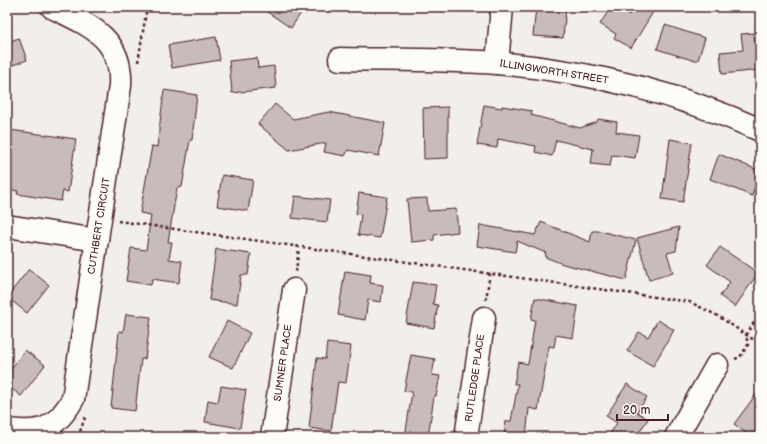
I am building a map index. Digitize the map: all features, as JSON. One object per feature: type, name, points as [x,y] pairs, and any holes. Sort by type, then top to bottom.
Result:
[{"type":"street","name":"CUTHBERT CIRCUIT","points":[[7,430],[28,432],[47,428],[63,416],[72,400],[99,229],[121,71],[117,56],[108,41],[89,25],[52,7]]},
{"type":"street","points":[[497,63],[502,7]]},
{"type":"street","name":"ILLINGWORTH STREET","points":[[340,59],[497,63],[602,78],[637,87],[707,109],[760,130]]},
{"type":"street","points":[[7,226],[99,229]]},
{"type":"street","name":"SUMNER PLACE","points":[[272,437],[294,290]]},
{"type":"street","name":"RUTLEDGE PLACE","points":[[466,437],[484,318]]},
{"type":"street","points":[[676,437],[717,365]]},
{"type":"path","points":[[99,229],[299,246],[690,302],[718,316],[760,344]]},
{"type":"path","points":[[294,290],[299,246]]},
{"type":"path","points":[[484,318],[490,273]]},
{"type":"path","points":[[717,365],[740,357],[748,345],[746,335],[760,313]]},
{"type":"building","points":[[260,7],[305,7],[291,28]]},
{"type":"building","points":[[536,7],[566,7],[563,38],[533,36]]},
{"type":"building","points":[[611,7],[616,7],[629,15],[634,7],[644,7],[653,12],[631,48],[614,38],[616,34],[600,24]]},
{"type":"building","points":[[665,25],[705,38],[698,60],[692,60],[657,49]]},
{"type":"building","points":[[754,33],[756,50],[760,48],[760,70],[722,74],[720,52],[743,50],[741,34]]},
{"type":"building","points":[[216,37],[220,60],[172,68],[168,45]]},
{"type":"building","points":[[19,38],[27,60],[7,67],[7,42]]},
{"type":"building","points":[[257,58],[258,68],[274,66],[276,88],[232,93],[229,61]]},
{"type":"building","points":[[164,90],[197,95],[192,140],[190,140],[182,187],[177,188],[168,242],[172,242],[169,259],[182,261],[179,283],[152,279],[151,285],[126,281],[131,248],[146,250],[151,215],[140,213],[152,146],[157,147]]},
{"type":"building","points":[[275,104],[293,119],[329,112],[385,123],[379,156],[348,150],[345,156],[324,152],[326,143],[289,150],[258,124]]},
{"type":"building","points":[[484,105],[502,108],[502,106],[532,111],[531,115],[580,128],[597,122],[598,119],[617,122],[616,132],[639,135],[635,158],[612,155],[610,166],[591,164],[593,149],[556,140],[552,156],[535,152],[536,146],[498,139],[497,148],[477,145]]},
{"type":"building","points":[[448,107],[448,158],[424,159],[423,108]]},
{"type":"building","points":[[10,130],[76,139],[68,192],[63,191],[61,201],[17,194],[18,191],[7,189],[7,153]]},
{"type":"building","points":[[670,139],[692,143],[683,202],[662,199]]},
{"type":"building","points":[[719,154],[760,171],[752,196],[710,179]]},
{"type":"building","points":[[222,175],[253,180],[248,211],[217,206]]},
{"type":"building","points":[[359,193],[387,197],[380,238],[358,235],[361,215],[356,214]]},
{"type":"building","points":[[295,196],[330,200],[327,222],[292,218]]},
{"type":"building","points":[[427,198],[428,211],[456,209],[458,232],[434,235],[434,240],[411,242],[407,199]]},
{"type":"building","points":[[541,222],[590,242],[592,231],[600,231],[636,240],[626,280],[563,264],[545,257],[546,253],[517,241],[515,252],[477,246],[480,225],[535,235]]},
{"type":"building","points":[[679,227],[676,251],[667,253],[673,273],[649,280],[637,238]]},
{"type":"building","points":[[720,247],[758,273],[735,307],[720,296],[730,282],[707,265]]},
{"type":"building","points":[[216,249],[251,254],[248,275],[241,275],[237,304],[209,300]]},
{"type":"building","points":[[29,269],[49,285],[27,313],[7,297]]},
{"type":"building","points":[[345,271],[371,275],[370,283],[383,285],[381,302],[368,300],[365,320],[338,315]]},
{"type":"building","points":[[413,282],[436,285],[433,304],[438,305],[434,328],[406,323]]},
{"type":"building","points":[[535,298],[578,306],[573,338],[556,335],[554,347],[549,346],[538,410],[529,408],[526,437],[504,437],[506,421],[511,421],[518,384],[514,384],[518,362],[528,364],[535,320],[531,319]]},
{"type":"building","points":[[126,314],[151,317],[145,359],[141,359],[135,411],[111,408],[119,331],[123,332]]},
{"type":"building","points":[[658,320],[674,330],[653,366],[627,351],[639,332],[648,337]]},
{"type":"building","points":[[227,321],[250,333],[233,368],[209,357]]},
{"type":"building","points":[[327,343],[351,346],[346,383],[338,382],[331,431],[309,428],[317,358],[325,359]]},
{"type":"building","points":[[25,350],[45,365],[21,396],[7,385],[7,374]]},
{"type":"building","points":[[411,355],[435,359],[432,375],[440,376],[436,396],[434,396],[428,437],[405,437],[412,392],[404,391]]},
{"type":"building","points":[[627,384],[647,397],[637,412],[648,419],[636,437],[608,437],[617,423],[606,416]]},
{"type":"building","points":[[221,386],[246,390],[240,428],[205,422],[208,400],[218,402]]},
{"type":"building","points":[[760,389],[760,425],[751,437],[734,424]]}]
